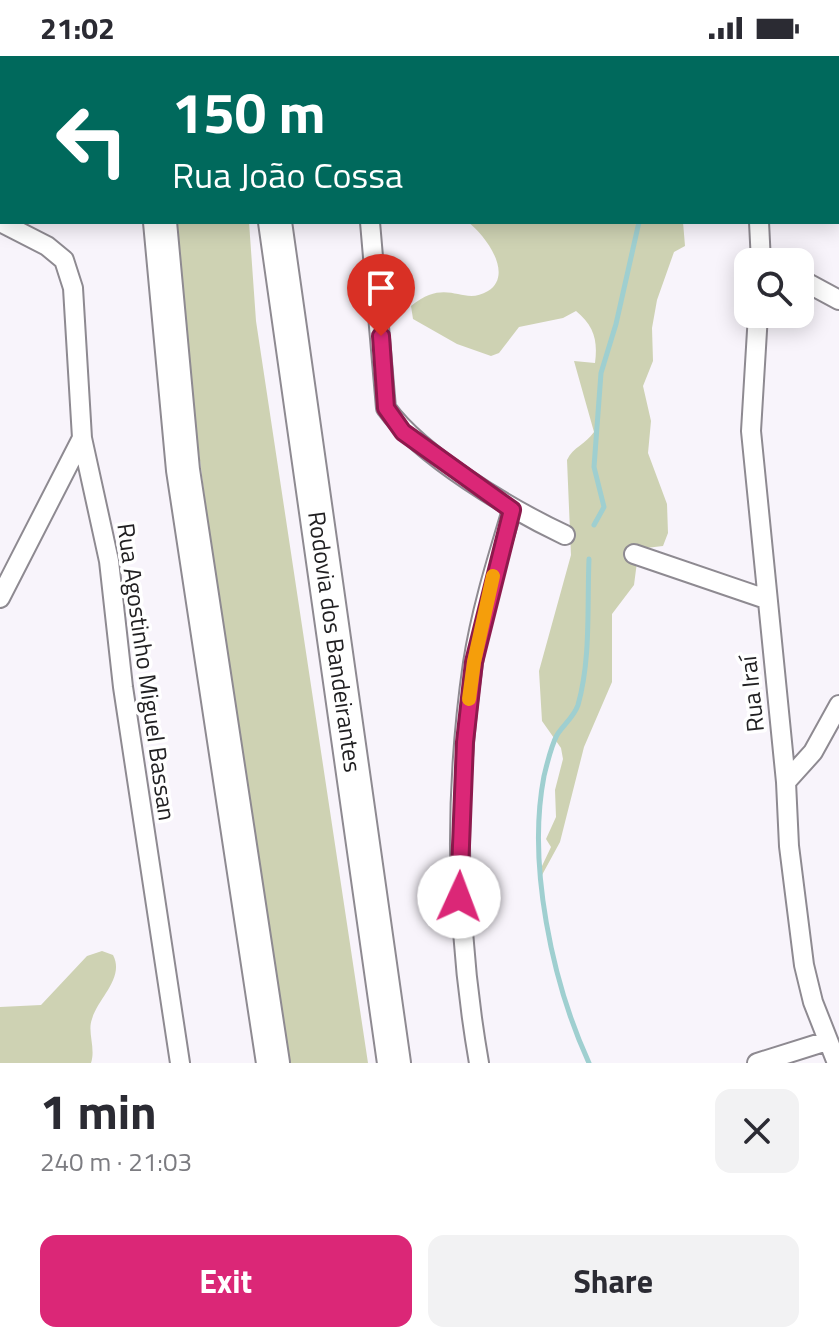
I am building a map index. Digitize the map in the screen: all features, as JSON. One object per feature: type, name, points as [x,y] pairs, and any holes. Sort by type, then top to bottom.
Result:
[{"type":"highway","points":[[160,224],[183,470],[273,1063]]},
{"type":"highway","name":"Rodovia dos Bandeirantes","points":[[275,224],[394,1063]]},
{"type":"street","name":"Rua Agostinho Miguel Bassan","points":[[4,224],[47,246],[64,260],[73,288],[82,438],[109,561],[123,687],[180,1063]]},
{"type":"street","points":[[370,224],[386,408],[403,432],[512,510],[565,535]]},
{"type":"street","points":[[759,224],[762,248]]},
{"type":"street","points":[[814,287],[839,300]]},
{"type":"street","name":"Rua Iraí","points":[[757,328],[751,431],[786,782],[789,846],[804,965],[827,1041],[837,1063]]},
{"type":"street","points":[[0,598],[82,438]]},
{"type":"street","points":[[479,1063],[459,897],[465,742],[474,662],[512,510]]},
{"type":"street","points":[[634,554],[766,599]]},
{"type":"street","points":[[786,782],[813,752],[839,705]]},
{"type":"street","points":[[757,1063],[827,1041]]},
{"type":"green space","points":[[175,224],[249,224],[256,321],[368,1063],[290,1063],[210,538]]},
{"type":"green space","points":[[470,224],[683,224],[685,246],[674,252],[657,300],[652,328],[653,361],[643,386],[651,421],[648,453],[667,504],[668,533],[663,546],[646,548],[638,554],[634,585],[612,614],[612,682],[584,747],[560,842],[542,875],[542,866],[551,847],[546,839],[556,817],[555,790],[563,759],[561,748],[542,721],[539,671],[571,555],[567,460],[594,432],[574,361],[595,363],[596,347],[591,328],[576,311],[563,318],[519,327],[499,353],[491,356],[457,344],[413,319],[411,306],[424,297],[445,292],[479,295],[496,284],[498,265],[482,235]]},
{"type":"green space","points":[[102,951],[113,955],[116,972],[92,1019],[91,1063],[0,1063],[0,1007],[41,1005],[87,956]]},
{"type":"waterway","points":[[594,525],[604,507],[594,467],[601,373],[616,324],[639,224]]},
{"type":"waterway","points":[[589,559],[587,651],[582,687],[578,705],[557,735],[548,761],[540,810],[539,847],[546,922],[554,960],[589,1063]]},
{"type":"slow traffic","points":[[469,699],[493,576]]},
{"type":"route","points":[[381,336],[386,408],[403,432],[512,510],[488,593],[474,662],[465,742],[459,897]]}]
